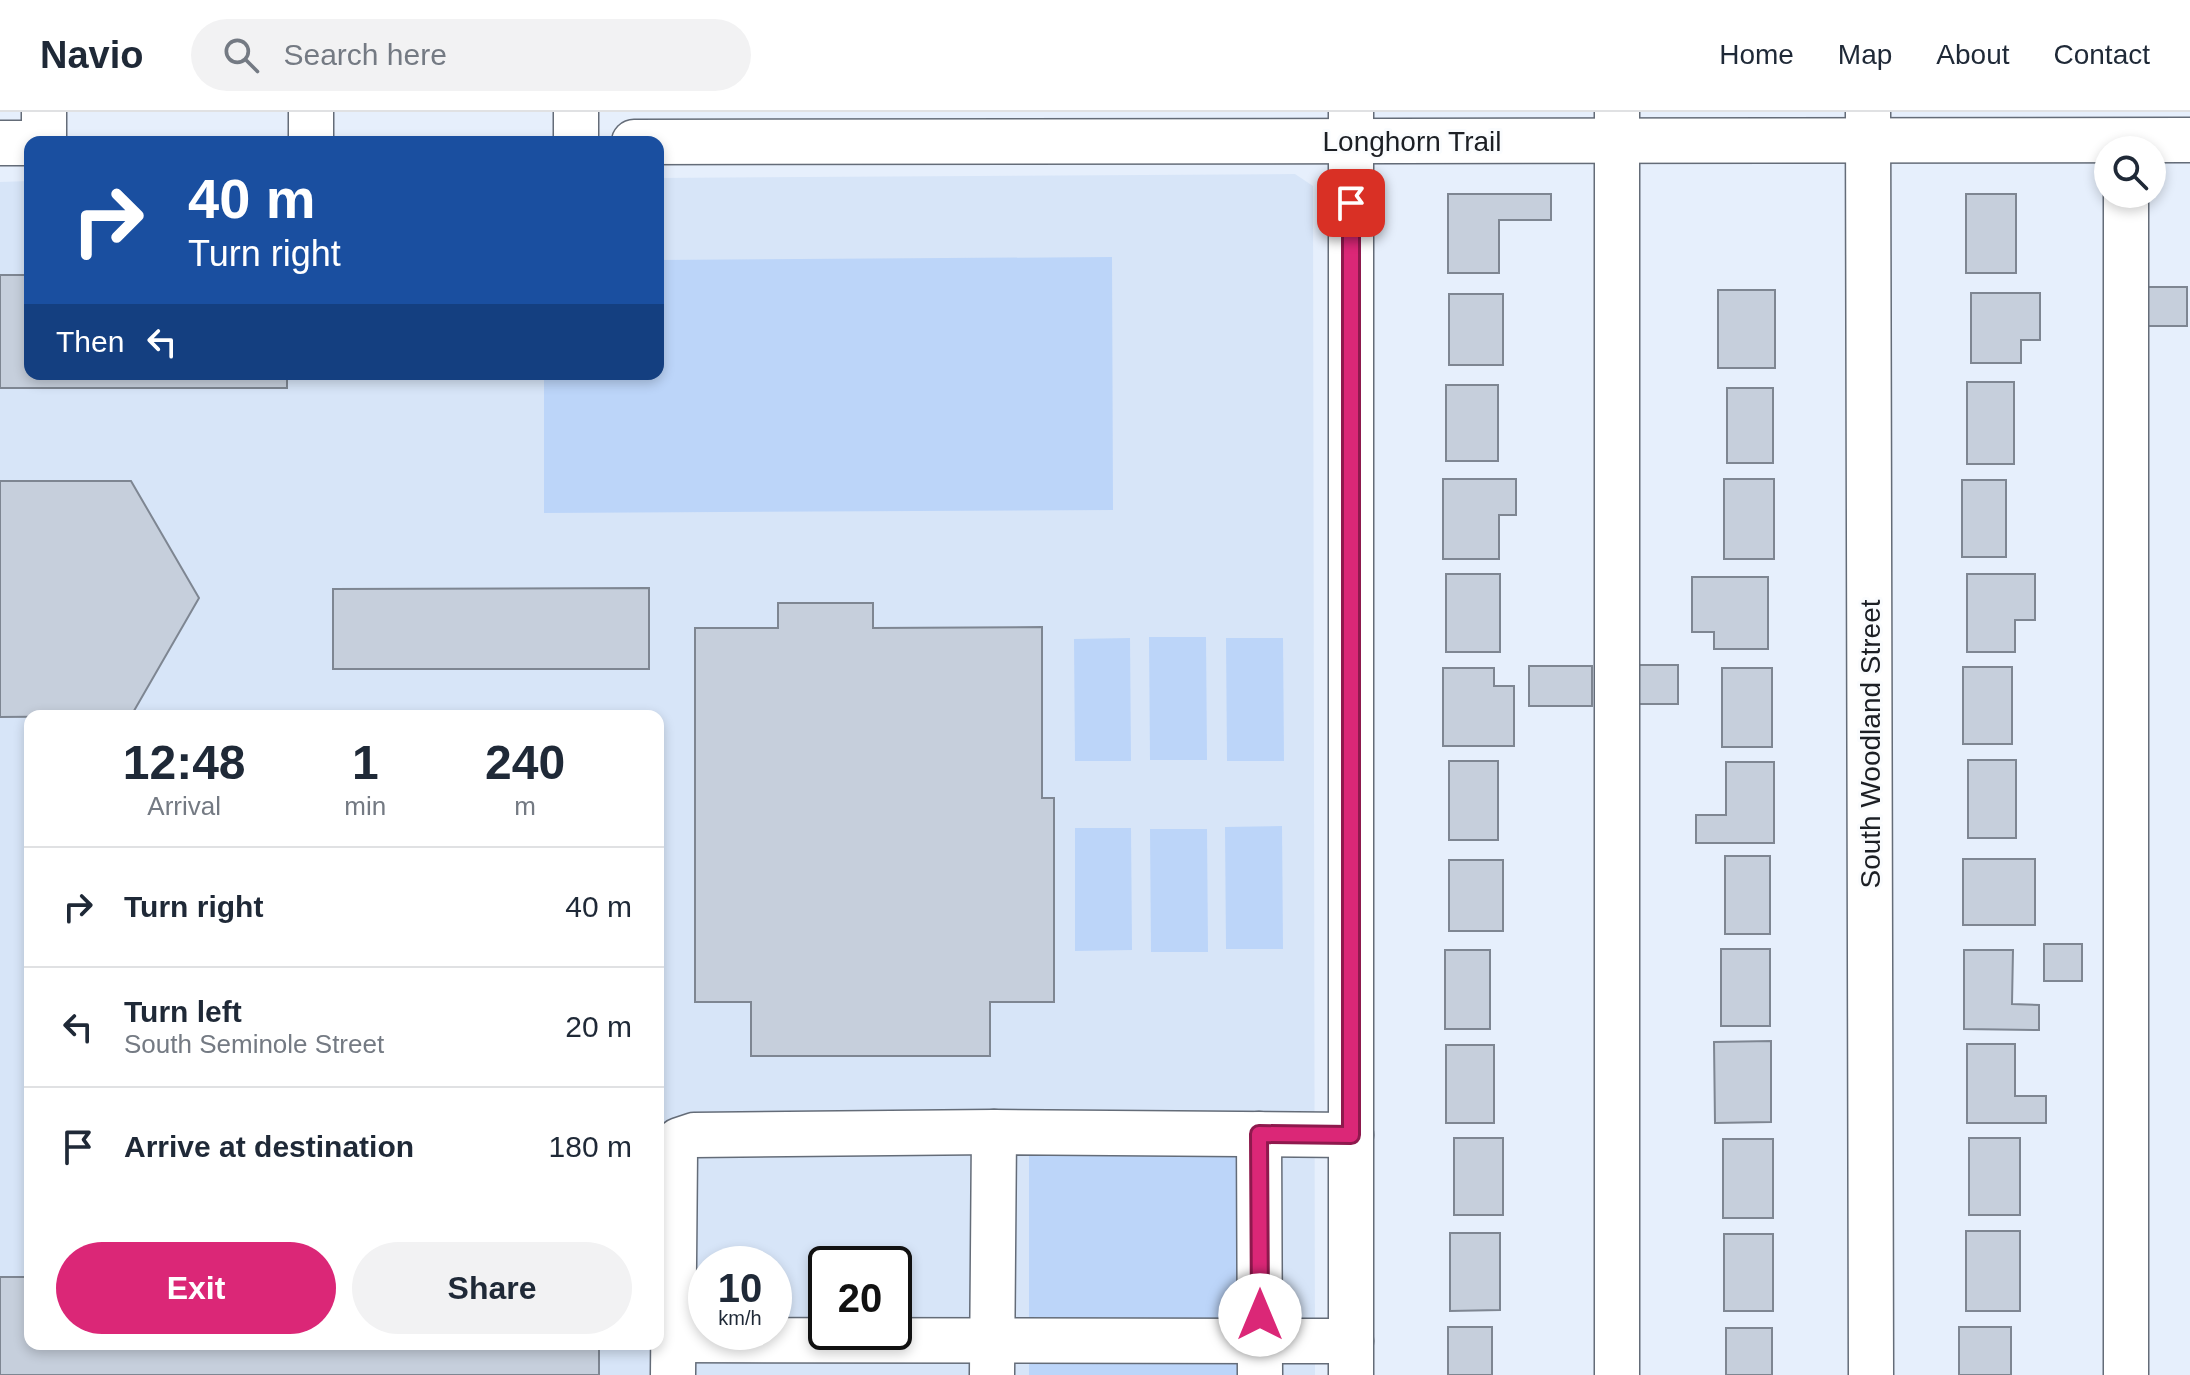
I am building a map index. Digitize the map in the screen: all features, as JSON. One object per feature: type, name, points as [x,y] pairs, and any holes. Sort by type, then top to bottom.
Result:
[{"type":"street","points":[[44,112],[44,136]]},
{"type":"street","points":[[311,112],[311,136]]},
{"type":"street","points":[[576,112],[576,136]]},
{"type":"street","points":[[1351,126],[1351,1135],[1351,1358],[673,1358],[675,1152],[679,1140],[694,1135],[994,1132],[1351,1135]]},
{"type":"street","points":[[1617,126],[1617,1375]]},
{"type":"street","name":"Longhorn Trail","points":[[664,140],[831,127],[1868,126],[2126,134],[2190,140]]},
{"type":"street","name":"South Woodland Street","points":[[1868,126],[1871,1375]]},
{"type":"street","points":[[0,143],[24,143]]},
{"type":"street","points":[[2126,208],[2126,1375]]},
{"type":"street","points":[[992,1358],[994,1132]]},
{"type":"street","points":[[1259,1134],[1260,1358]]},
{"type":"shaded area","points":[[1295,174],[1313,186],[1315,1375],[0,1375],[0,182],[24,181],[24,380],[664,380],[664,178]]},
{"type":"shaded area","points":[[1112,257],[1113,510],[544,513],[544,380],[664,380],[664,260]]},
{"type":"shaded area","points":[[1149,637],[1206,637],[1207,760],[1150,760]]},
{"type":"shaded area","points":[[1130,638],[1131,761],[1075,761],[1074,639]]},
{"type":"shaded area","points":[[1226,638],[1283,638],[1284,761],[1227,761]]},
{"type":"shaded area","points":[[1282,826],[1283,949],[1226,949],[1225,827]]},
{"type":"shaded area","points":[[1075,828],[1131,828],[1132,950],[1075,951]]},
{"type":"shaded area","points":[[1150,829],[1207,829],[1208,952],[1151,952]]},
{"type":"shaded area","points":[[1272,1113],[1272,1375],[1029,1375],[1029,1114]]},
{"type":"building","points":[[1448,194],[1551,194],[1551,220],[1499,220],[1499,273],[1448,273]]},
{"type":"building","points":[[1966,194],[2016,194],[2016,273],[1966,273]]},
{"type":"building","points":[[0,275],[24,275],[24,380],[287,380],[287,388],[0,388]]},
{"type":"building","points":[[2145,287],[2187,287],[2187,326],[2145,326]]},
{"type":"building","points":[[1718,290],[1775,290],[1775,368],[1718,368]]},
{"type":"building","points":[[1971,293],[2040,293],[2040,340],[2021,340],[2021,363],[1971,363]]},
{"type":"building","points":[[1449,294],[1503,294],[1503,365],[1449,365]]},
{"type":"building","points":[[1967,382],[2014,382],[2014,464],[1967,464]]},
{"type":"building","points":[[1446,385],[1498,385],[1498,461],[1446,461]]},
{"type":"building","points":[[1727,388],[1773,388],[1773,463],[1727,463]]},
{"type":"building","points":[[1443,479],[1516,479],[1516,515],[1499,515],[1499,559],[1443,559]]},
{"type":"building","points":[[1724,479],[1774,479],[1774,559],[1724,559]]},
{"type":"building","points":[[1962,480],[2006,480],[2006,557],[1962,557]]},
{"type":"building","points":[[0,481],[131,481],[199,598],[134,710],[24,710],[24,717],[0,717]]},
{"type":"building","points":[[1446,574],[1500,574],[1500,652],[1446,652]]},
{"type":"building","points":[[1967,574],[2035,574],[2035,620],[2015,620],[2015,652],[1967,652]]},
{"type":"building","points":[[1692,577],[1768,577],[1768,649],[1714,649],[1714,632],[1692,632]]},
{"type":"building","points":[[649,588],[649,669],[333,669],[333,589]]},
{"type":"building","points":[[778,603],[873,603],[873,628],[1042,627],[1042,798],[1054,798],[1054,1002],[990,1002],[990,1056],[751,1056],[751,1002],[695,1002],[695,628],[778,628]]},
{"type":"building","points":[[1631,665],[1678,665],[1678,704],[1631,704]]},
{"type":"building","points":[[1529,666],[1592,666],[1592,706],[1529,706]]},
{"type":"building","points":[[1963,667],[2012,667],[2012,744],[1963,744]]},
{"type":"building","points":[[1443,668],[1494,668],[1494,686],[1514,686],[1514,746],[1443,746]]},
{"type":"building","points":[[1722,668],[1772,668],[1772,747],[1722,747]]},
{"type":"building","points":[[1968,760],[2016,760],[2016,838],[1968,838]]},
{"type":"building","points":[[1449,761],[1498,761],[1498,840],[1449,840]]},
{"type":"building","points":[[1726,762],[1774,762],[1774,843],[1696,843],[1696,815],[1726,815]]},
{"type":"building","points":[[1725,856],[1770,856],[1770,934],[1725,934]]},
{"type":"building","points":[[1963,859],[2035,859],[2035,925],[1963,925]]},
{"type":"building","points":[[1449,860],[1503,860],[1503,931],[1449,931]]},
{"type":"building","points":[[2044,944],[2082,944],[2082,981],[2044,981]]},
{"type":"building","points":[[1721,949],[1770,949],[1770,1026],[1721,1026]]},
{"type":"building","points":[[1445,950],[1490,950],[1490,1029],[1445,1029]]},
{"type":"building","points":[[1964,950],[2013,950],[2012,1004],[2039,1005],[2039,1030],[1964,1029]]},
{"type":"building","points":[[1771,1041],[1771,1122],[1715,1123],[1714,1042]]},
{"type":"building","points":[[1967,1044],[2015,1044],[2015,1096],[2046,1096],[2046,1123],[1967,1123]]},
{"type":"building","points":[[1446,1045],[1494,1045],[1494,1123],[1446,1123]]},
{"type":"building","points":[[1454,1138],[1503,1138],[1503,1215],[1454,1215]]},
{"type":"building","points":[[1969,1138],[2020,1138],[2020,1215],[1969,1215]]},
{"type":"building","points":[[1723,1139],[1773,1139],[1773,1218],[1723,1218]]},
{"type":"building","points":[[1966,1231],[2020,1231],[2020,1311],[1966,1311]]},
{"type":"building","points":[[1450,1233],[1500,1233],[1500,1310],[1450,1311]]},
{"type":"building","points":[[1724,1234],[1773,1234],[1773,1311],[1724,1311]]},
{"type":"building","points":[[0,1277],[24,1277],[24,1350],[599,1350],[599,1375],[0,1375]]},
{"type":"building","points":[[1448,1327],[1492,1327],[1492,1375],[1448,1375]]},
{"type":"building","points":[[1959,1327],[2011,1327],[2011,1375],[1959,1375]]},
{"type":"building","points":[[1726,1328],[1772,1328],[1772,1375],[1726,1375]]},
{"type":"route","points":[[1260,1315],[1259,1134],[1351,1135],[1351,203]]}]
